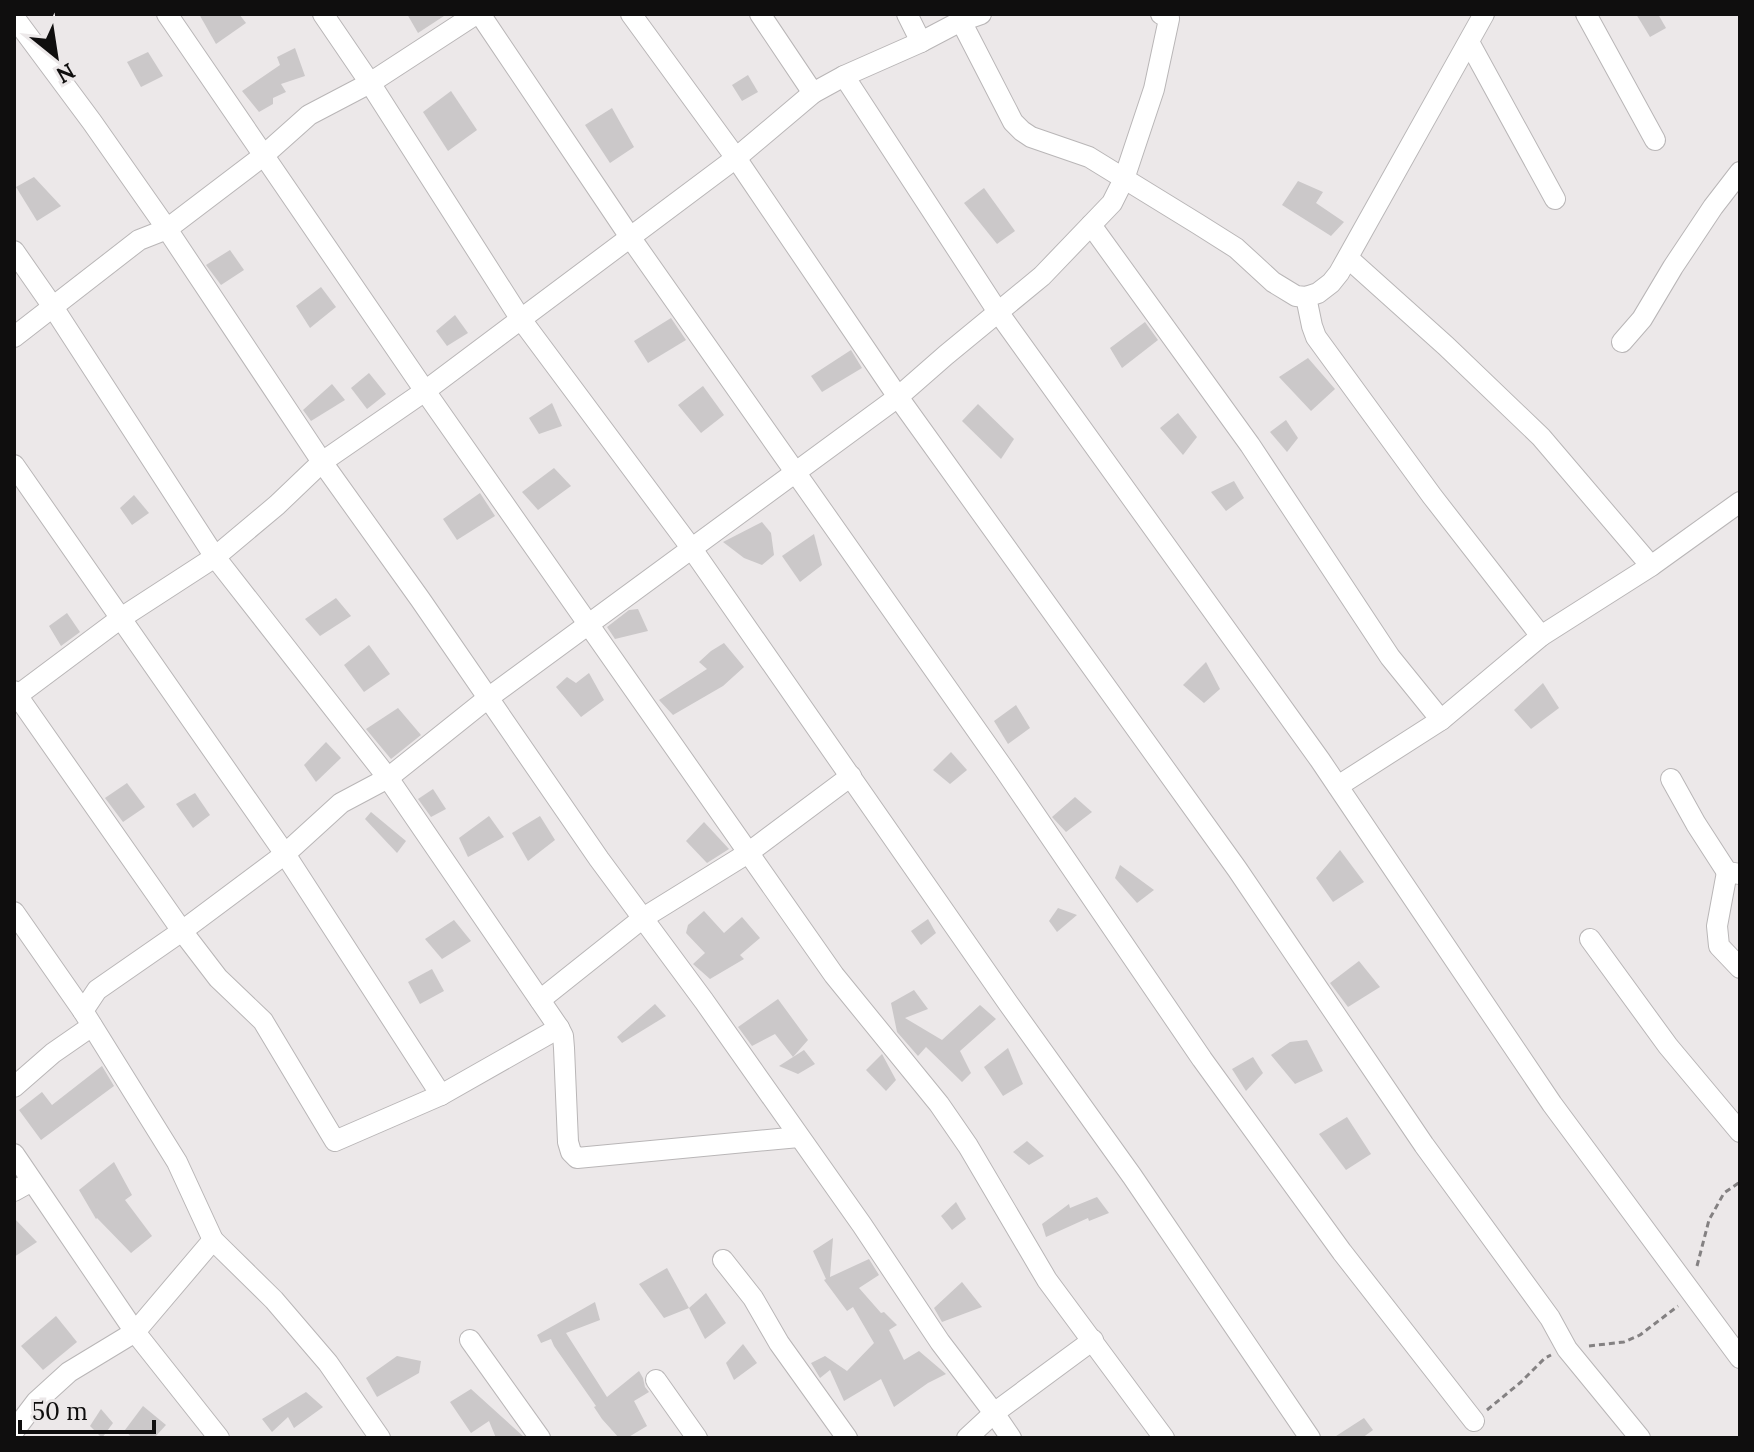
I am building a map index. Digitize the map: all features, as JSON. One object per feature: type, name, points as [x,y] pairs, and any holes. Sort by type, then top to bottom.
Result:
[{"type":"street","points":[[167,14],[425,391],[834,975],[939,1104],[968,1146],[1047,1280],[1164,1438]]},
{"type":"street","points":[[323,14],[520,318],[692,549],[1132,1176],[1310,1438]]},
{"type":"street","points":[[14,337],[139,240],[167,229],[263,156],[309,115],[370,83],[478,14],[1202,1059],[1342,1252],[1474,1421]]},
{"type":"street","points":[[631,14],[736,158],[898,397],[1237,869],[1424,1145],[1550,1318],[1567,1349],[1640,1438]]},
{"type":"street","points":[[760,14],[813,93]]},
{"type":"street","points":[[907,14],[921,42]]},
{"type":"street","points":[[14,1087],[88,1018],[97,990],[285,854],[341,803],[388,778],[488,698],[898,397],[1042,276],[1112,203],[1124,179],[1154,89],[1165,44],[1169,19],[1161,14]]},
{"type":"street","points":[[559,1028],[441,1095],[335,1141],[263,1021],[218,978],[182,931],[15,695],[121,618],[215,557],[322,462],[425,391],[736,158],[813,93],[971,17],[1013,122],[1022,131],[1089,157],[1236,248],[1284,290],[1306,297],[1331,283],[1348,258],[1484,14]]},
{"type":"street","points":[[1586,14],[1655,140]]},
{"type":"street","points":[[14,17],[167,229],[322,462],[599,859],[704,1001],[862,1225],[940,1342],[1011,1438]]},
{"type":"street","points":[[1469,42],[1555,199]]},
{"type":"street","points":[[844,76],[998,312],[1338,786],[1552,1104],[1740,1358]]},
{"type":"street","points":[[1622,342],[1642,319],[1673,267],[1740,172]]},
{"type":"street","points":[[1091,225],[1250,445],[1390,657],[1441,720]]},
{"type":"street","points":[[14,251],[215,557],[388,778],[559,1028],[563,1036],[571,1152],[577,1158],[799,1137]]},
{"type":"street","points":[[1348,258],[1541,437],[1651,566]]},
{"type":"street","points":[[1306,297],[1316,337],[1432,496],[1541,636]]},
{"type":"street","points":[[14,465],[285,854],[441,1095]]},
{"type":"street","points":[[1338,786],[1441,720],[1541,636],[1651,566],[1740,502]]},
{"type":"street","points":[[540,1000],[643,918],[748,853],[851,776]]},
{"type":"street","points":[[1671,779],[1696,824],[1734,873],[1717,926],[1719,946],[1740,968]]},
{"type":"street","points":[[14,912],[88,1018],[177,1162],[213,1240],[274,1300],[328,1363],[380,1438]]},
{"type":"street","points":[[1590,939],[1668,1046],[1740,1132]]},
{"type":"street","points":[[14,1154],[23,1186],[219,1438]]},
{"type":"street","points":[[14,1431],[36,1402],[69,1372],[135,1332],[213,1240]]},
{"type":"street","points":[[723,1260],[753,1298],[779,1343],[847,1438]]},
{"type":"street","points":[[470,1340],[540,1438]]},
{"type":"street","points":[[967,1438],[994,1413],[1093,1340]]},
{"type":"street","points":[[656,1380],[697,1438]]},
{"type":"path","points":[[1474,1421],[1545,1358],[1567,1349],[1624,1342],[1640,1335],[1692,1294],[1698,1257],[1709,1220],[1724,1193],[1740,1182]]},
{"type":"building","points":[[199,14],[239,14],[246,23],[216,44]]},
{"type":"building","points":[[407,14],[447,14],[418,33]]},
{"type":"building","points":[[1636,14],[1658,14],[1666,28],[1650,37]]},
{"type":"building","points":[[295,48],[305,76],[281,84],[286,92],[273,98],[273,104],[259,112],[242,91],[280,65],[277,57]]},
{"type":"building","points":[[148,52],[163,76],[141,87],[127,62]]},
{"type":"building","points":[[748,75],[758,92],[742,101],[732,85]]},
{"type":"building","points":[[451,91],[477,130],[448,151],[423,112]]},
{"type":"building","points":[[612,108],[634,147],[610,163],[585,125]]},
{"type":"building","points":[[34,177],[61,206],[37,221],[16,187]]},
{"type":"building","points":[[1298,181],[1323,192],[1316,203],[1344,222],[1331,236],[1282,205]]},
{"type":"building","points":[[984,188],[1015,231],[997,244],[964,203]]},
{"type":"building","points":[[230,250],[244,270],[221,285],[206,265]]},
{"type":"building","points":[[321,287],[336,307],[310,328],[296,306]]},
{"type":"building","points":[[455,315],[468,333],[447,346],[436,331]]},
{"type":"building","points":[[671,318],[686,340],[648,363],[634,341]]},
{"type":"building","points":[[1145,322],[1158,340],[1122,368],[1110,348]]},
{"type":"building","points":[[851,350],[862,368],[822,392],[811,376]]},
{"type":"building","points":[[1308,358],[1335,389],[1311,411],[1279,377]]},
{"type":"building","points":[[369,373],[386,394],[367,409],[351,388]]},
{"type":"building","points":[[332,384],[345,400],[311,421],[303,410]]},
{"type":"building","points":[[703,386],[724,415],[701,433],[678,405]]},
{"type":"building","points":[[552,403],[562,426],[539,434],[529,418]]},
{"type":"building","points":[[978,404],[1014,439],[1001,459],[962,421]]},
{"type":"building","points":[[1178,413],[1197,437],[1183,455],[1160,428]]},
{"type":"building","points":[[1286,420],[1298,438],[1287,452],[1270,432]]},
{"type":"building","points":[[554,468],[571,486],[538,510],[522,492]]},
{"type":"building","points":[[1234,481],[1244,498],[1226,511],[1211,492]]},
{"type":"building","points":[[480,493],[495,516],[457,540],[443,519]]},
{"type":"building","points":[[134,495],[149,513],[132,525],[120,508]]},
{"type":"building","points":[[762,522],[771,533],[774,555],[762,565],[744,558],[723,542]]},
{"type":"building","points":[[814,534],[822,565],[800,582],[782,556]]},
{"type":"building","points":[[336,598],[351,616],[320,636],[305,619]]},
{"type":"building","points":[[638,609],[648,631],[615,639],[607,627],[629,610]]},
{"type":"building","points":[[67,613],[80,632],[61,646],[49,626]]},
{"type":"building","points":[[724,643],[744,667],[723,686],[673,715],[659,700],[707,669],[699,662]]},
{"type":"building","points":[[369,645],[390,674],[364,692],[344,665]]},
{"type":"building","points":[[1206,662],[1220,689],[1204,703],[1183,685]]},
{"type":"building","points":[[589,673],[604,700],[581,717],[556,687],[567,677],[576,683]]},
{"type":"building","points":[[1543,683],[1559,708],[1531,729],[1514,710]]},
{"type":"building","points":[[1016,705],[1030,728],[1008,744],[994,721]]},
{"type":"building","points":[[398,708],[421,735],[391,759],[366,729]]},
{"type":"building","points":[[326,742],[341,758],[316,782],[304,765]]},
{"type":"building","points":[[951,752],[967,770],[950,784],[933,770]]},
{"type":"building","points":[[127,783],[145,807],[123,822],[105,798]]},
{"type":"building","points":[[433,789],[446,809],[431,817],[418,799]]},
{"type":"building","points":[[195,793],[210,815],[193,828],[176,804]]},
{"type":"building","points":[[1075,797],[1092,812],[1066,832],[1052,817]]},
{"type":"building","points":[[371,812],[406,841],[397,853],[365,819]]},
{"type":"building","points":[[489,816],[504,837],[468,857],[459,838]]},
{"type":"building","points":[[540,816],[555,840],[528,861],[512,833]]},
{"type":"building","points":[[704,822],[729,849],[707,863],[686,841]]},
{"type":"building","points":[[1340,850],[1364,882],[1333,902],[1316,878]]},
{"type":"building","points":[[1120,865],[1154,890],[1137,903],[1115,878]]},
{"type":"building","points":[[1058,908],[1077,915],[1057,932],[1049,921]]},
{"type":"building","points":[[704,911],[724,933],[742,917],[760,938],[740,955],[744,959],[710,979],[693,964],[705,953],[686,933],[688,925]]},
{"type":"building","points":[[928,919],[936,933],[921,945],[911,931]]},
{"type":"building","points":[[454,920],[471,941],[442,959],[425,939]]},
{"type":"building","points":[[1359,961],[1380,987],[1348,1007],[1330,983]]},
{"type":"building","points":[[432,969],[444,991],[420,1004],[408,982]]},
{"type":"building","points":[[914,990],[928,1009],[905,1018],[942,1040],[980,1005],[996,1019],[960,1051],[971,1073],[962,1082],[926,1047],[918,1056],[897,1032],[891,1003]]},
{"type":"building","points":[[778,999],[808,1040],[793,1057],[775,1034],[752,1046],[738,1027]]},
{"type":"building","points":[[655,1004],[666,1016],[622,1043],[617,1037]]},
{"type":"building","points":[[1307,1040],[1323,1071],[1295,1084],[1271,1055],[1290,1042]]},
{"type":"building","points":[[1008,1048],[1023,1084],[1003,1096],[984,1067]]},
{"type":"building","points":[[804,1050],[815,1064],[798,1074],[779,1066]]},
{"type":"building","points":[[882,1054],[896,1080],[886,1091],[866,1070]]},
{"type":"building","points":[[1253,1057],[1263,1073],[1246,1091],[1232,1069]]},
{"type":"building","points":[[102,1066],[114,1086],[41,1140],[19,1110],[42,1092],[52,1105]]},
{"type":"building","points":[[1347,1117],[1371,1154],[1346,1170],[1319,1134]]},
{"type":"building","points":[[1027,1141],[1044,1156],[1029,1165],[1013,1152]]},
{"type":"building","points":[[114,1162],[132,1195],[125,1200],[152,1236],[131,1253],[96,1219],[79,1190]]},
{"type":"building","points":[[1097,1197],[1109,1213],[1089,1221],[1088,1218],[1046,1237],[1042,1224],[1069,1204],[1070,1208]]},
{"type":"building","points":[[956,1202],[966,1219],[952,1230],[941,1216]]},
{"type":"building","points":[[14,1218],[37,1242],[14,1257]]},
{"type":"building","points":[[833,1238],[830,1277],[869,1259],[879,1275],[859,1288],[881,1313],[884,1312],[897,1325],[889,1330],[904,1360],[919,1351],[946,1374],[894,1407],[881,1379],[844,1401],[830,1370],[820,1378],[811,1363],[825,1356],[847,1371],[874,1343],[853,1307],[847,1311],[824,1280],[813,1251]]},
{"type":"building","points":[[667,1268],[689,1308],[664,1318],[639,1284]]},
{"type":"building","points":[[962,1282],[982,1307],[942,1322],[934,1308]]},
{"type":"building","points":[[706,1293],[726,1323],[705,1339],[689,1308]]},
{"type":"building","points":[[595,1302],[600,1320],[566,1333],[607,1397],[639,1371],[649,1392],[634,1401],[647,1426],[627,1438],[619,1438],[602,1419],[551,1339],[541,1343],[537,1335]]},
{"type":"building","points":[[56,1316],[77,1342],[43,1370],[21,1346]]},
{"type":"building","points":[[743,1344],[757,1363],[734,1380],[726,1363]]},
{"type":"building","points":[[397,1356],[421,1361],[419,1373],[377,1397],[366,1378]]},
{"type":"building","points":[[471,1389],[524,1438],[496,1438],[489,1421],[471,1433],[450,1402]]},
{"type":"building","points":[[306,1392],[323,1407],[294,1428],[288,1417],[272,1432],[262,1419]]},
{"type":"building","points":[[143,1406],[166,1425],[154,1438],[132,1438],[125,1430]]},
{"type":"building","points":[[101,1409],[113,1423],[102,1438],[90,1426]]},
{"type":"building","points":[[1364,1418],[1373,1430],[1362,1438],[1333,1438]]}]
